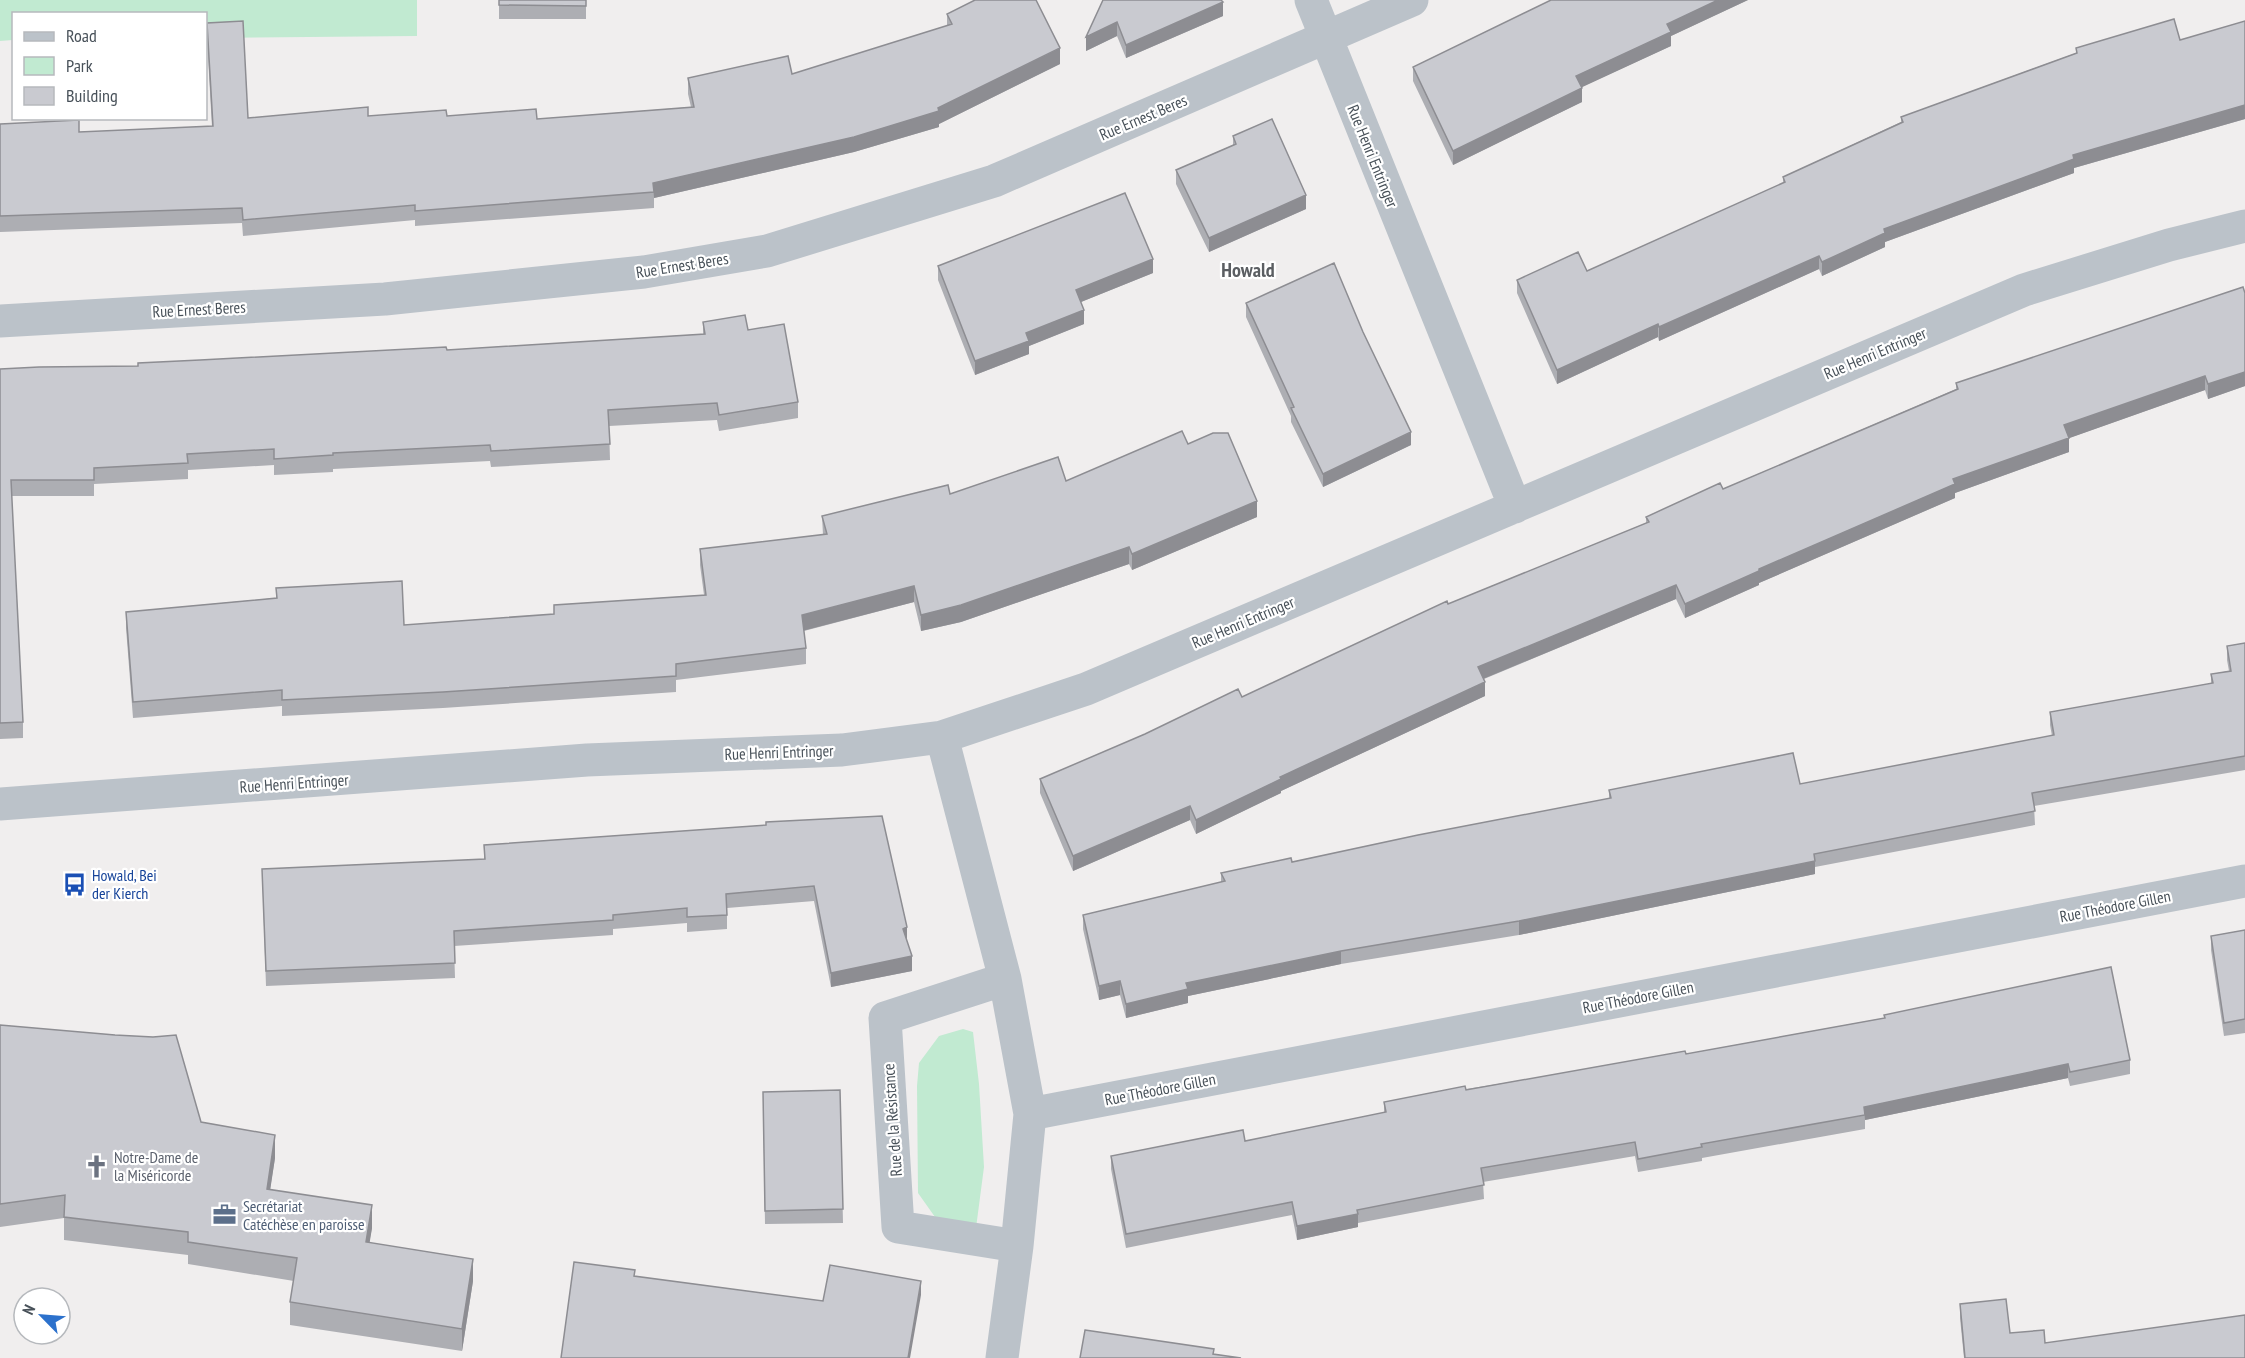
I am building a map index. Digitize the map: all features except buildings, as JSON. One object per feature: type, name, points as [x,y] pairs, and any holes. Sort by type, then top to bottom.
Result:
[{"type":"street","points":[[1311,0],[1326,38]]},
{"type":"street","name":"Rue Ernest Beres","points":[[0,321],[385,299],[644,272],[767,251],[994,181],[1412,0]]},
{"type":"street","name":"Rue Henri Entringer","points":[[1326,38],[1515,507]]},
{"type":"street","name":"Rue Henri Entringer","points":[[0,804],[587,760],[842,750],[942,737],[1086,689],[2024,290],[2169,245],[2245,226]]},
{"type":"street","points":[[942,737],[1005,978],[1030,1114],[1017,1246],[1002,1358]]},
{"type":"street","name":"Rue Théodore Gillen","points":[[1030,1114],[2245,881]]},
{"type":"street","name":"Rue de la Résistance","points":[[1005,978],[885,1018],[898,1227],[1017,1246]]},
{"type":"green space","points":[[0,0],[417,0],[417,36],[207,38],[207,12],[12,12],[12,40],[0,41]]},
{"type":"green space","points":[[963,1029],[973,1032],[979,1084],[984,1167],[976,1228],[935,1217],[918,1193],[917,1086],[919,1063],[939,1036]]},
{"type":"place","name":"Howald, Bei der Kierch","points":[[74,884]]},
{"type":"place","name":"Notre-Dame de la Miséricorde","points":[[96,1166]]},
{"type":"place","name":"Secrétariat Catéchèse en paroisse","points":[[225,1215]]},
{"type":"district","name":"Howald","points":[[1248,270]]}]
